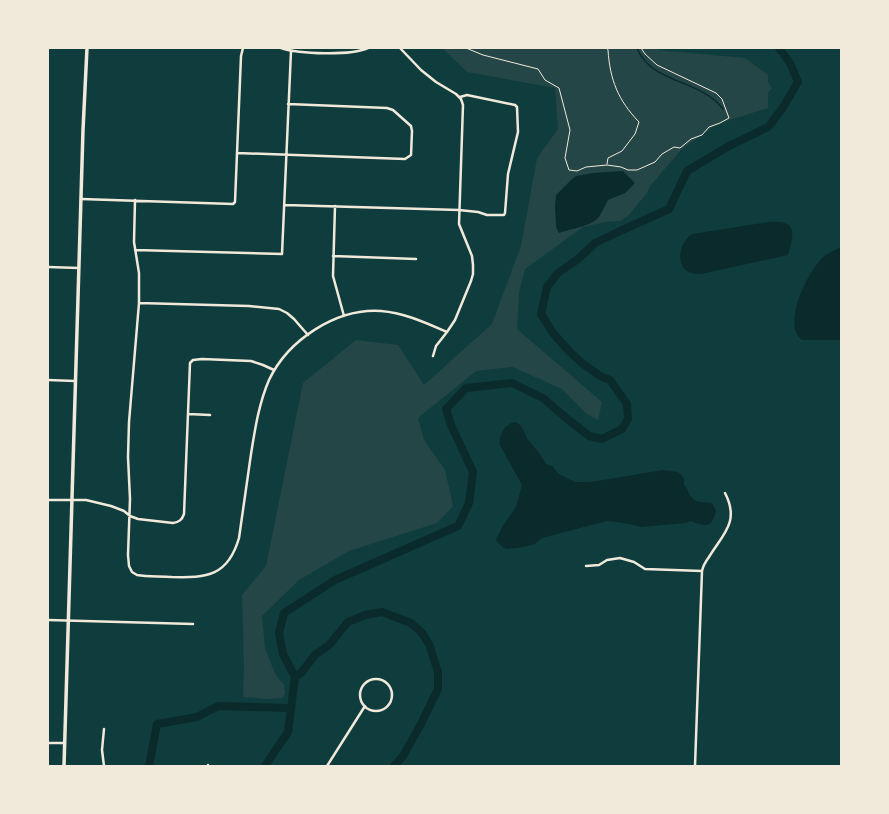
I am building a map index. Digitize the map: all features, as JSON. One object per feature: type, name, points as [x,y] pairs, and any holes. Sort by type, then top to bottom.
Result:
[{"type":"main road","points":[[64,766],[83,130],[87,48]]},
{"type":"street","points":[[82,199],[233,204],[237,153],[241,56],[243,48]]},
{"type":"street","points":[[281,48],[291,51],[343,52],[357,52],[368,48]]},
{"type":"street","points":[[400,48],[436,82],[460,97],[463,105],[459,224],[472,256],[472,274],[471,281],[455,320],[436,346],[433,356]]},
{"type":"street","points":[[135,250],[282,254],[291,51]]},
{"type":"street","points":[[285,205],[459,210],[478,212],[487,216],[504,215],[508,174],[516,143],[517,107],[515,105],[467,95],[460,97]]},
{"type":"street","points":[[237,153],[405,159],[410,157],[411,126],[393,110],[387,108],[288,104]]},
{"type":"street","points":[[136,200],[135,250],[139,273],[139,303],[129,422],[129,566],[132,572],[137,575],[191,577],[205,576],[212,574],[226,564],[236,547],[239,538],[256,422],[264,393],[274,370],[297,343],[323,325],[344,316],[366,311],[398,313],[422,321],[447,332]]},
{"type":"street","points":[[335,206],[333,276],[344,316]]},
{"type":"street","points":[[333,256],[416,259]]},
{"type":"street","points":[[48,267],[79,268]]},
{"type":"street","points":[[139,303],[249,306],[279,309],[294,319],[308,335]]},
{"type":"street","points":[[48,500],[86,500],[111,506],[138,519],[173,523],[177,522],[183,517],[184,514],[189,366],[193,360],[202,359],[256,362],[274,370]]},
{"type":"street","points":[[48,380],[76,381]]},
{"type":"street","points":[[188,414],[210,415]]},
{"type":"street","points":[[695,766],[702,571],[713,550],[729,528],[731,510],[725,493]]},
{"type":"street","points":[[586,566],[599,565],[607,560],[620,558],[634,562],[645,569],[702,571]]},
{"type":"street","points":[[48,620],[193,624]]},
{"type":"street","points":[[379,679],[388,685],[392,690],[390,702],[381,710],[374,711],[365,706],[362,702],[361,691],[367,682],[379,679]]},
{"type":"street","points":[[327,766],[365,706]]},
{"type":"street","points":[[104,730],[102,750],[104,766]]},
{"type":"street","points":[[48,743],[65,743]]},
{"type":"path","points":[[466,48],[538,69],[545,80],[559,88],[570,130],[565,158],[569,170],[577,171],[586,167],[607,165],[621,167],[632,171],[645,167],[655,162],[662,154],[674,147],[680,148],[691,139],[702,135],[708,127],[729,118],[722,99],[716,93],[657,65],[641,48]]},
{"type":"path","points":[[607,48],[611,76],[620,98],[626,109],[639,122],[635,134],[622,151],[608,158],[607,165]]},
{"type":"shaded area","points":[[442,48],[656,48],[658,50],[745,58],[768,75],[768,82],[772,88],[768,93],[768,108],[720,123],[681,150],[650,186],[647,193],[627,217],[621,221],[605,222],[583,227],[525,269],[519,292],[517,329],[602,402],[598,420],[587,414],[562,389],[513,367],[476,371],[418,418],[424,440],[445,470],[453,506],[437,523],[349,551],[299,580],[262,616],[265,648],[275,674],[284,685],[285,694],[282,698],[267,699],[243,697],[244,667],[242,595],[266,566],[303,383],[356,340],[398,345],[424,385],[492,324],[521,246],[537,158],[558,129],[555,88],[467,72]]},
{"type":"shaded area","points":[[623,171],[635,183],[625,193],[608,200],[596,220],[586,225],[559,233],[556,227],[556,195],[571,180],[576,176],[593,173]]},
{"type":"shaded area","points":[[769,222],[785,223],[792,230],[792,240],[788,255],[701,274],[692,273],[686,270],[682,265],[680,259],[681,252],[686,239],[692,234]]},
{"type":"shaded area","points":[[841,247],[841,340],[802,340],[796,333],[794,324],[795,313],[802,290],[820,260]]},
{"type":"shaded area","points":[[516,422],[521,426],[528,440],[546,464],[552,466],[559,474],[575,482],[591,482],[663,470],[678,472],[684,478],[684,485],[694,500],[712,503],[716,511],[714,517],[710,524],[707,525],[691,521],[686,523],[641,527],[607,521],[542,538],[535,544],[506,549],[496,540],[502,527],[516,507],[522,485],[500,445],[500,437],[509,424]]},
{"type":"waterway","points":[[637,48],[644,60],[653,68],[714,99],[723,109]]},
{"type":"waterway","points":[[394,766],[403,756],[438,689],[438,672],[429,644],[422,633],[411,623],[382,612],[365,615],[348,622],[329,645],[315,655],[301,673],[295,677],[283,654],[279,633],[284,613],[335,580],[458,526],[469,503],[473,472],[451,425],[446,409],[466,388],[512,383],[543,398],[589,436],[602,439],[622,429],[628,419],[627,404],[610,380],[600,376],[569,351],[553,333],[541,314],[547,287],[558,273],[578,259],[595,243],[669,209],[687,171],[729,146],[768,127],[782,109],[798,82],[790,63],[779,48]]},
{"type":"waterway","points":[[265,766],[288,732],[295,677]]},
{"type":"waterway","points":[[149,766],[157,724],[197,717],[218,706],[291,708]]}]
